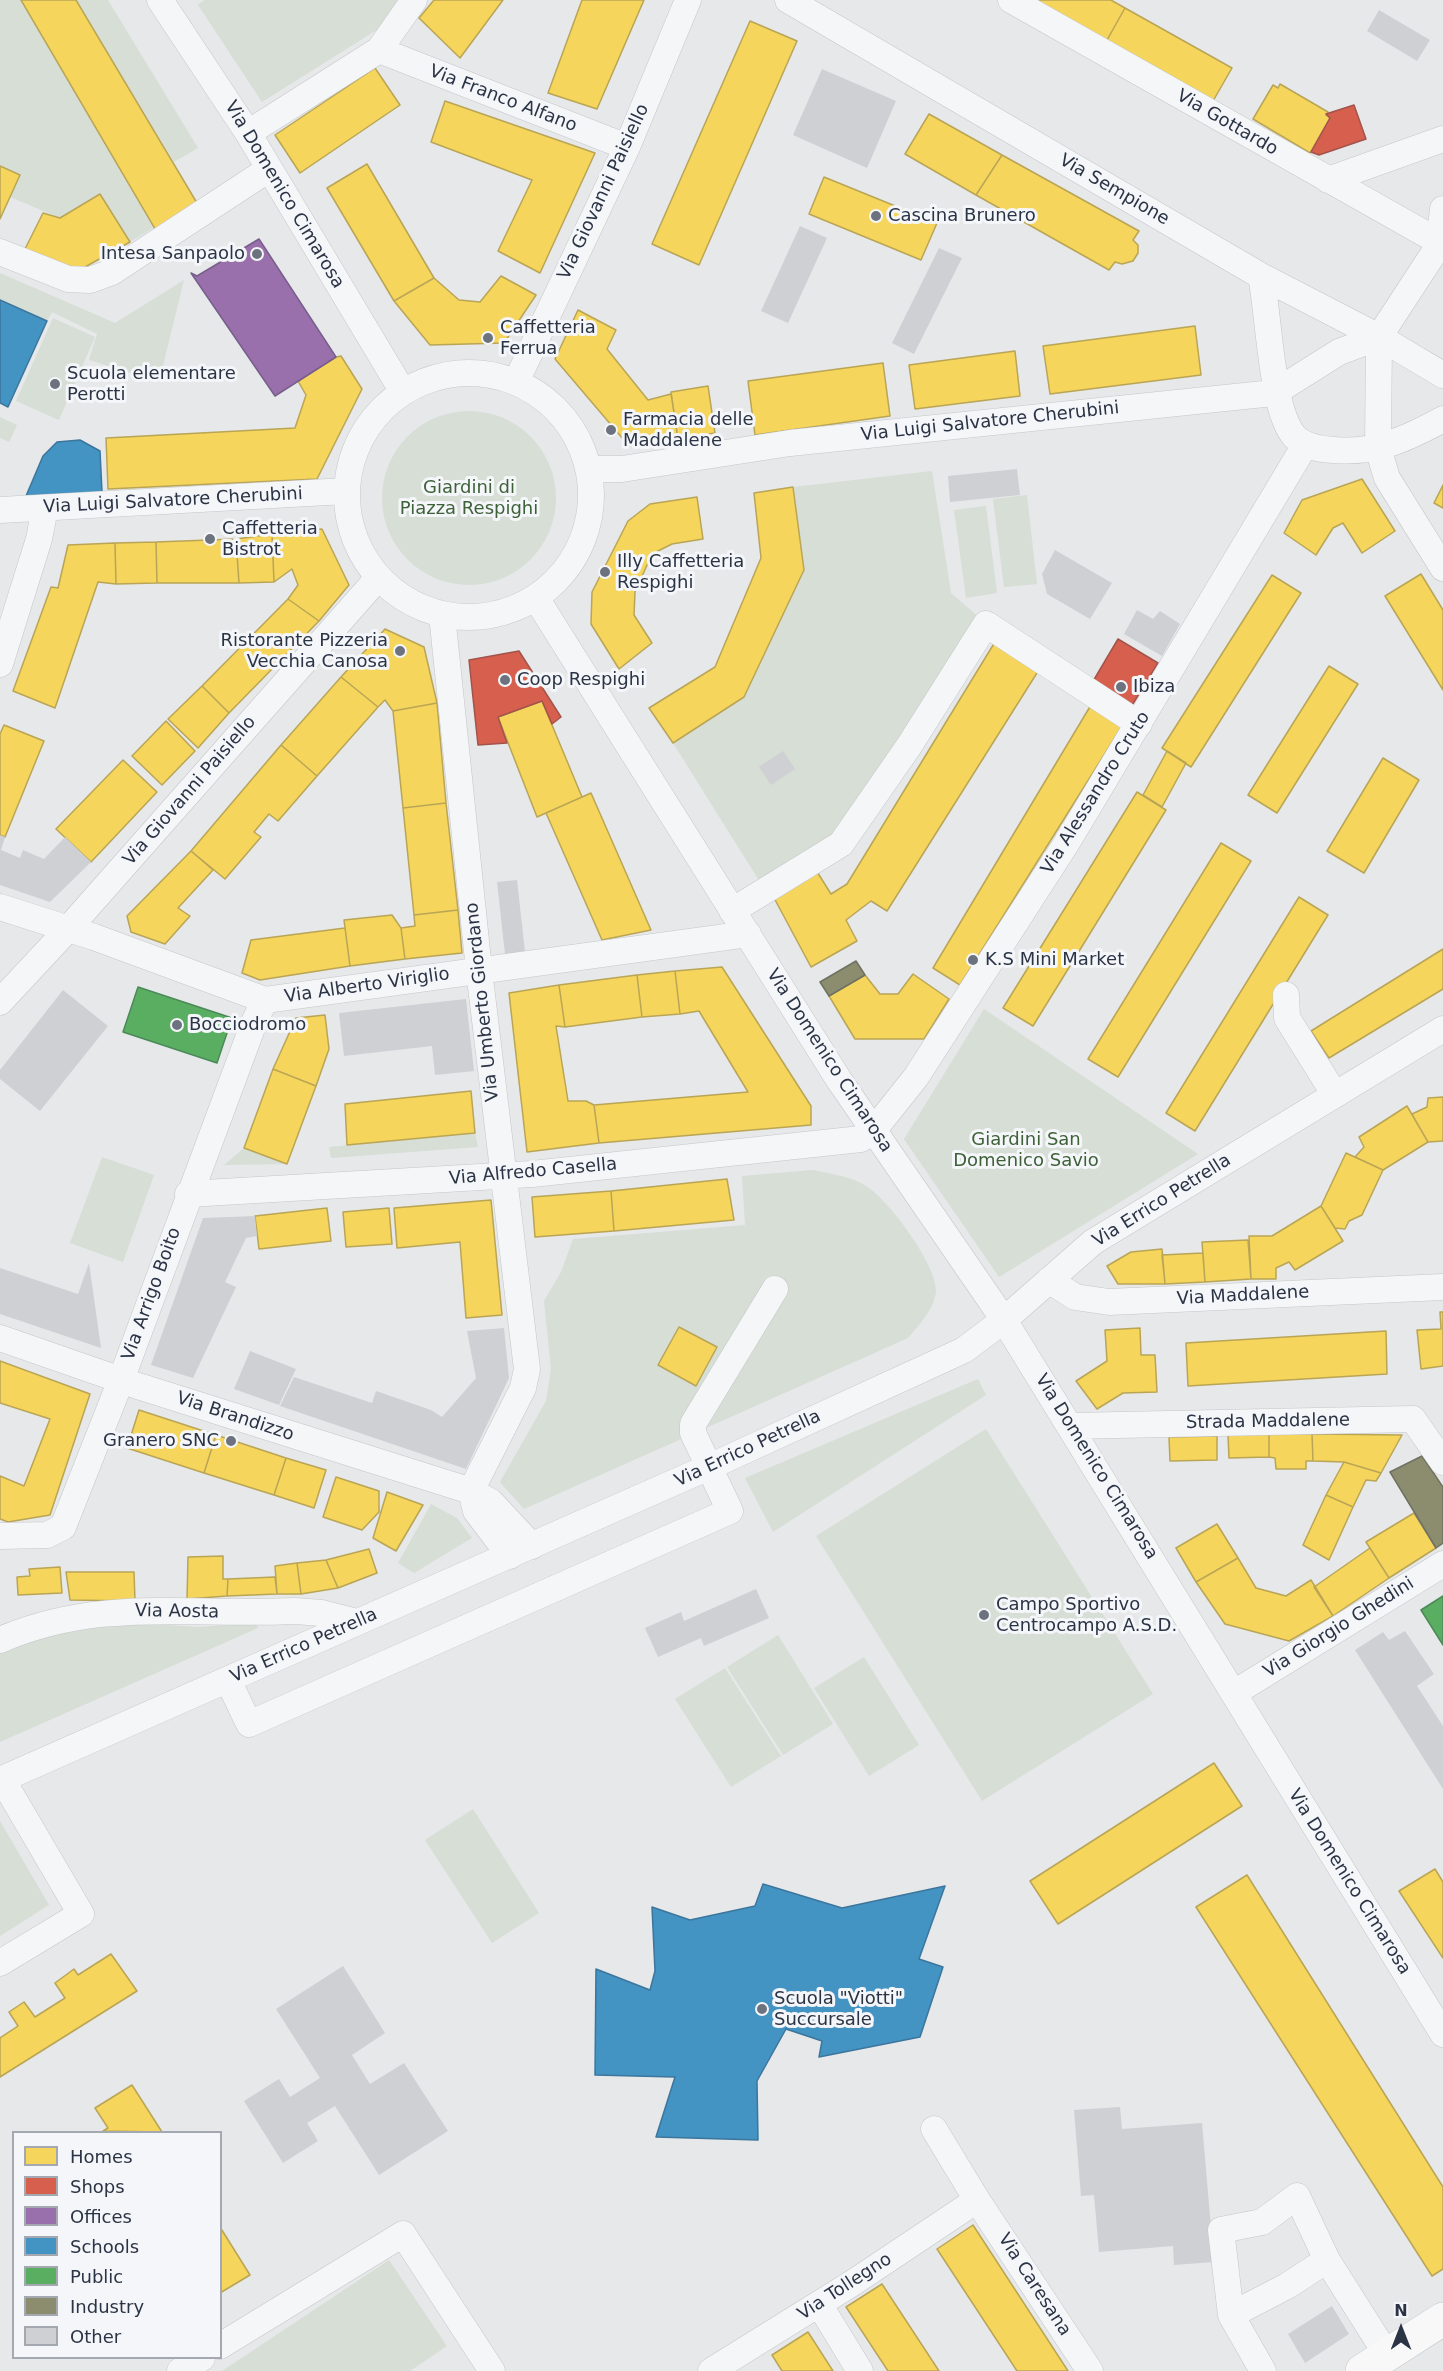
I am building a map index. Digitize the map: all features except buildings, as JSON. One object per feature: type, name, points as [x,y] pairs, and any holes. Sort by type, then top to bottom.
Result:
[{"type":"main road","points":[[1374,2363],[1443,2319]]},
{"type":"street","points":[[248,133],[379,50],[414,0]]},
{"type":"street","name":"Via Giovanni Paisiello","points":[[516,382],[627,147],[688,0]]},
{"type":"street","name":"Via Sempione","points":[[788,0],[1262,276],[1383,331],[1443,375]]},
{"type":"street","name":"Via Gottardo","points":[[1011,0],[1439,245]]},
{"type":"street","name":"Via Domenico Cimarosa","points":[[162,1],[248,133],[403,392]]},
{"type":"street","name":"Via Franco Alfano","points":[[379,50],[627,147]]},
{"type":"street","points":[[1328,180],[1443,139]]},
{"type":"street","points":[[0,252],[68,279],[90,280],[112,272],[269,170]]},
{"type":"street","points":[[1443,209],[1439,245],[1383,331],[1378,448],[1387,478],[1443,568]]},
{"type":"street","points":[[1262,276],[1277,391],[1286,425],[1305,445],[1340,451],[1378,448],[1411,436],[1443,419]]},
{"type":"street","name":"Via Luigi Salvatore Cherubini","points":[[588,469],[622,469],[790,443],[1277,391],[1332,355],[1383,331]]},
{"type":"street","points":[[478,374],[516,382],[559,412],[576,436],[588,469],[591,501],[584,539],[565,572],[536,598],[498,614],[470,618],[442,615],[407,601],[378,578],[360,552],[349,523],[346,491],[350,463],[362,435],[380,411],[403,392],[439,377],[478,374]]},
{"type":"street","name":"Via Alessandro Cruto","points":[[873,1131],[916,1077],[1139,724],[1305,445]]},
{"type":"street","name":"Via Luigi Salvatore Cherubini","points":[[0,510],[346,491]]},
{"type":"street","points":[[0,664],[39,539],[45,508]]},
{"type":"street","name":"Via Giovanni Paisiello","points":[[0,1002],[68,929],[378,578]]},
{"type":"street","name":"Via Domenico Cimarosa","points":[[536,598],[873,1131],[1004,1320],[1443,2034]]},
{"type":"street","name":"Via Umberto Giordano","points":[[442,615],[479,970],[527,1369],[524,1388],[471,1491]]},
{"type":"street","points":[[732,911],[841,844],[909,746],[986,624],[1139,724]]},
{"type":"street","name":"Via Alberto Viriglio","points":[[0,907],[265,1000],[748,934]]},
{"type":"street","points":[[1286,995],[1287,1018],[1335,1095]]},
{"type":"street","name":"Via Arrigo Boito","points":[[0,1536],[48,1535],[63,1527],[265,1000]]},
{"type":"street","name":"Via Errico Petrella","points":[[0,1963],[81,1914],[1,1779],[521,1551],[964,1350],[1004,1320],[1093,1242],[1443,1029]]},
{"type":"street","name":"Via Alfredo Casella","points":[[189,1194],[503,1175],[861,1139],[873,1131]]},
{"type":"street","name":"Via Maddalene","points":[[1049,1280],[1075,1298],[1109,1302],[1443,1287]]},
{"type":"street","points":[[228,1680],[249,1724],[730,1511],[693,1433],[693,1424],[775,1288]]},
{"type":"street","name":"Via Brandizzo","points":[[0,1338],[121,1380],[471,1491],[490,1502],[521,1551]]},
{"type":"street","name":"Strada Maddalene","points":[[1070,1426],[1413,1419],[1443,1462]]},
{"type":"street","name":"Via Giorgio Ghedini","points":[[1234,1693],[1443,1564]]},
{"type":"street","name":"Via Aosta","points":[[0,1640],[53,1620],[121,1611],[295,1611],[322,1613],[357,1622]]},
{"type":"street","name":"Via Caresana","points":[[934,2129],[977,2200],[1090,2371]]},
{"type":"street","points":[[1263,2371],[1231,2315],[1221,2230],[1262,2222],[1297,2196],[1374,2363]]},
{"type":"street","name":"Via Tollegno","points":[[711,2371],[819,2304],[977,2200]]},
{"type":"street","points":[[222,2345],[403,2234],[492,2371]]},
{"type":"street","points":[[1231,2315],[1287,2286],[1327,2260]]},
{"type":"street","points":[[819,2304],[860,2371]]},
{"type":"street","points":[[180,2371],[200,2359]]},
{"type":"green space","points":[[0,0],[21,0],[153,228],[130,242],[100,194],[60,218],[10,197],[11,171],[0,166]]},
{"type":"green space","points":[[76,0],[108,0],[198,148],[174,162]]},
{"type":"green space","points":[[204,0],[402,0],[383,26],[262,102],[198,5]]},
{"type":"green space","points":[[0,273],[115,323],[184,280],[159,382],[89,360],[97,334],[52,312],[47,321],[0,300]]},
{"type":"green space","points":[[53,318],[95,337],[59,420],[16,401]]},
{"type":"green space","name":"Giardini di Piazza Respighi","points":[[469,411],[502,418],[531,436],[549,465],[556,498],[549,531],[531,560],[502,578],[469,585],[436,578],[407,560],[389,531],[382,498],[389,465],[407,436],[436,418]]},
{"type":"green space","points":[[0,417],[17,425],[9,442],[0,438]]},
{"type":"green space","points":[[932,471],[951,593],[989,626],[841,844],[765,890],[673,743],[744,697],[804,570],[793,487]]},
{"type":"green space","points":[[1027,495],[1037,584],[1004,587],[993,499]]},
{"type":"green space","points":[[986,506],[997,593],[966,598],[954,510]]},
{"type":"green space","name":"Giardini San Domenico Savio","points":[[984,1009],[1198,1154],[999,1277],[904,1139]]},
{"type":"green space","points":[[475,1133],[478,1147],[331,1158],[329,1147]]},
{"type":"green space","points":[[244,1148],[287,1164],[224,1165]]},
{"type":"green space","points":[[102,1157],[154,1175],[123,1262],[70,1243]]},
{"type":"green space","points":[[813,1170],[847,1178],[866,1186],[875,1193],[910,1234],[929,1265],[934,1280],[935,1297],[930,1310],[908,1338],[524,1509],[500,1482],[546,1401],[551,1369],[544,1301],[561,1272],[573,1239],[745,1225],[742,1176]]},
{"type":"green space","points":[[978,1379],[986,1395],[773,1532],[745,1478]]},
{"type":"green space","name":"Campo Sportivo Centrocampo A.S.D.","points":[[986,1429],[1153,1694],[982,1801],[816,1536]]},
{"type":"green space","points":[[431,1504],[457,1518],[472,1538],[414,1573],[398,1563]]},
{"type":"green space","points":[[112,1621],[197,1627],[255,1623],[258,1628],[0,1742],[0,1652],[43,1636]]},
{"type":"green space","points":[[778,1635],[833,1724],[783,1755],[727,1667]]},
{"type":"green space","points":[[864,1657],[919,1745],[869,1776],[814,1688]]},
{"type":"green space","points":[[725,1668],[781,1756],[731,1787],[675,1699]]},
{"type":"green space","points":[[473,1809],[539,1913],[492,1943],[425,1840]]},
{"type":"green space","points":[[0,1821],[49,1905],[0,1936]]},
{"type":"green space","points":[[389,2260],[447,2346],[410,2371],[222,2371]]},
{"type":"place","name":"Cascina Brunero","points":[[876,216]]},
{"type":"place","name":"Intesa Sanpaolo","points":[[257,254]]},
{"type":"place","name":"Caffetteria Ferrua","points":[[488,338]]},
{"type":"place","name":"Scuola elementare Perotti","points":[[55,384]]},
{"type":"place","name":"Farmacia delle Maddalene","points":[[611,430]]},
{"type":"place","name":"Caffetteria Bistrot","points":[[210,539]]},
{"type":"place","name":"Illy Caffetteria Respighi","points":[[605,572]]},
{"type":"place","name":"Ristorante Pizzeria Vecchia Canosa","points":[[400,651]]},
{"type":"place","name":"Coop Respighi","points":[[505,680]]},
{"type":"place","name":"Ibiza","points":[[1121,687]]},
{"type":"place","name":"K.S Mini Market","points":[[973,960]]},
{"type":"place","name":"Bocciodromo","points":[[177,1025]]},
{"type":"place","name":"Granero SNC","points":[[231,1441]]},
{"type":"place","name":"Campo Sportivo Centrocampo A.S.D.","points":[[984,1615]]},
{"type":"place","name":"Scuola \"Viotti\" Succursale","points":[[762,2009]]}]
